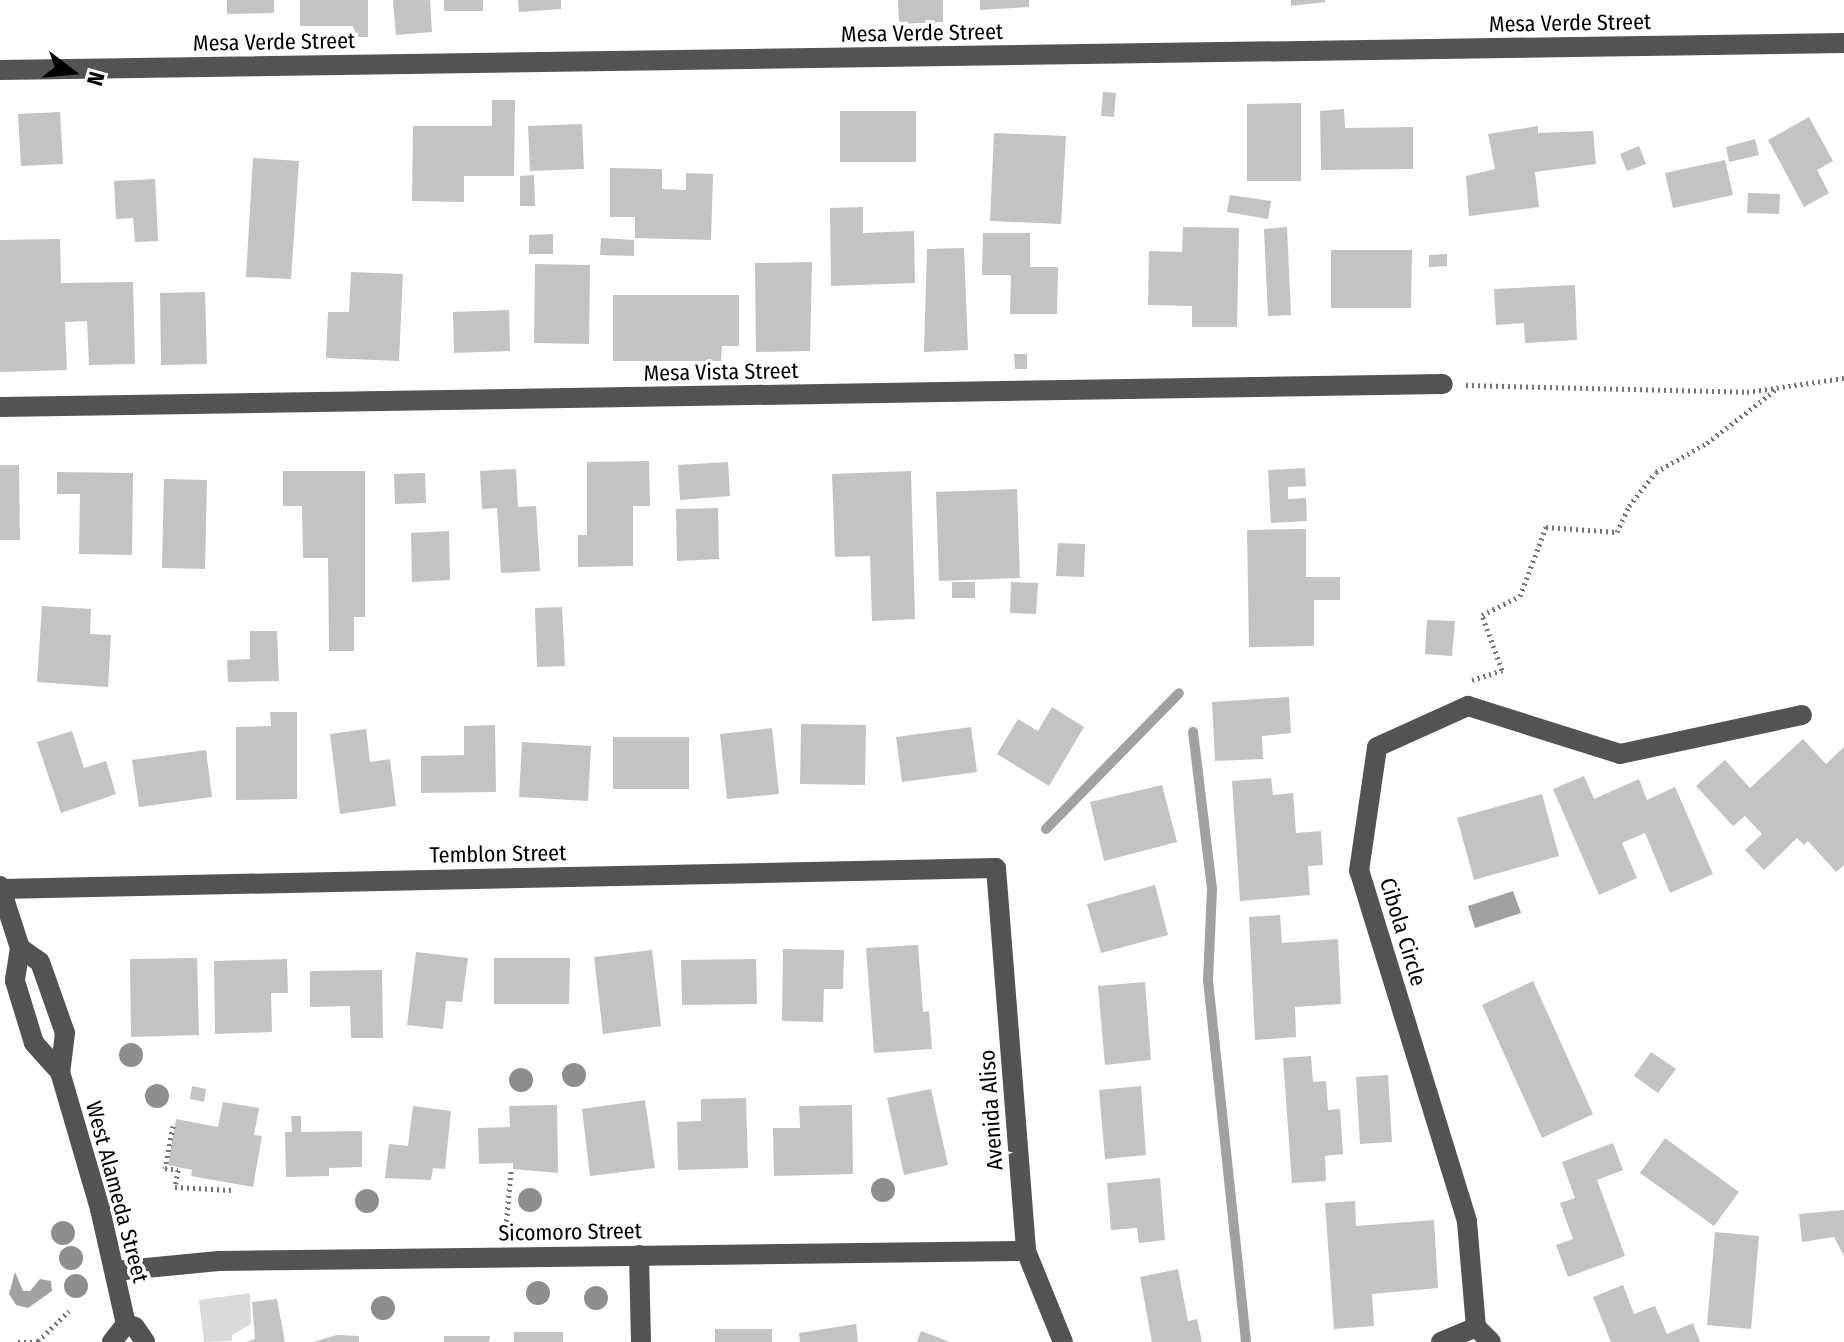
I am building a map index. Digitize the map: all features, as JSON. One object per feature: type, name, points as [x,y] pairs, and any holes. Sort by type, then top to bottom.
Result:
[{"type":"street","name":"Mesa Verde Street","points":[[0,70],[1844,43]]},
{"type":"street","name":"Mesa Vista Street","points":[[0,407],[1443,384]]},
{"type":"street","points":[[1468,706],[1620,754],[1802,715]]},
{"type":"street","name":"Cibola Circle","points":[[1468,706],[1377,747],[1359,871],[1467,1221],[1483,1335]]},
{"type":"street","name":"Temblon Street","points":[[0,888],[996,868]]},
{"type":"street","name":"Avenida Aliso","points":[[996,868],[1026,1251],[1063,1342]]},
{"type":"street","name":"West Alameda Street","points":[[0,888],[20,948],[15,981],[34,1043],[60,1072],[115,1271],[126,1324]]},
{"type":"street","name":"West Alameda Street","points":[[20,948],[40,962],[60,1018],[66,1048],[60,1072]]},
{"type":"street","name":"Sicomoro Street","points":[[115,1271],[219,1261],[1026,1251]]},
{"type":"street","points":[[639,1255],[641,1342]]},
{"type":"street","points":[[112,1342],[126,1324],[145,1342]]},
{"type":"street","points":[[1441,1342],[1483,1335]]},
{"type":"path","points":[[1443,384],[1747,392],[1844,378]]},
{"type":"path","points":[[1468,706],[1460,700],[1473,677],[1502,670],[1482,615],[1520,596],[1546,527],[1617,532],[1629,506],[1656,472],[1707,443],[1778,388]]},
{"type":"path","points":[[173,1126],[165,1168],[178,1170],[175,1187],[231,1190]]},
{"type":"path","points":[[506,1227],[511,1171]]},
{"type":"path","points":[[18,1342],[38,1342],[69,1311]]},
{"type":"shaded area","points":[[1513,891],[1521,913],[1475,928],[1468,906]]},
{"type":"shaded area","points":[[15,1272],[23,1291],[30,1291],[40,1279],[51,1281],[52,1291],[28,1308],[16,1305],[9,1294]]},
{"type":"shaded area","points":[[250,1293],[251,1324],[232,1335],[232,1341],[204,1342],[199,1300]]},
{"type":"building","points":[[227,0],[274,0],[274,13],[227,14]]},
{"type":"building","points":[[300,0],[368,0],[368,37],[354,37],[353,26],[300,26]]},
{"type":"building","points":[[393,0],[430,0],[432,32],[396,35]]},
{"type":"building","points":[[444,0],[483,0],[483,11],[444,11]]},
{"type":"building","points":[[518,0],[561,0],[561,9],[519,12]]},
{"type":"building","points":[[898,0],[943,0],[943,22],[899,24]]},
{"type":"building","points":[[980,0],[1029,0],[1029,7],[980,10]]},
{"type":"building","points":[[1291,0],[1325,0],[1325,2],[1291,6]]},
{"type":"building","points":[[1103,92],[1116,93],[1114,117],[1101,116]]},
{"type":"building","points":[[492,100],[515,100],[514,176],[464,176],[464,202],[412,201],[413,126],[492,126]]},
{"type":"building","points":[[1301,103],[1301,181],[1247,181],[1247,104]]},
{"type":"building","points":[[1344,109],[1345,128],[1413,127],[1413,169],[1321,170],[1320,111]]},
{"type":"building","points":[[840,111],[916,111],[916,162],[840,162]]},
{"type":"building","points":[[60,112],[63,164],[21,166],[18,114]]},
{"type":"building","points":[[1809,117],[1833,161],[1817,170],[1829,193],[1804,207],[1768,140]]},
{"type":"building","points":[[582,124],[584,169],[530,171],[528,126]]},
{"type":"building","points":[[1538,126],[1538,133],[1593,131],[1596,164],[1535,172],[1539,207],[1469,216],[1466,176],[1495,169],[1488,134]]},
{"type":"building","points":[[994,133],[1066,136],[1061,224],[990,221]]},
{"type":"building","points":[[1755,139],[1759,155],[1729,162],[1726,147]]},
{"type":"building","points":[[1639,146],[1646,164],[1627,171],[1620,154]]},
{"type":"building","points":[[253,158],[299,161],[291,279],[246,277]]},
{"type":"building","points":[[1725,160],[1733,195],[1673,208],[1665,173]]},
{"type":"building","points":[[610,168],[662,169],[662,189],[686,190],[686,173],[713,174],[711,240],[635,238],[635,217],[610,217]]},
{"type":"building","points":[[534,175],[535,206],[520,206],[520,176]]},
{"type":"building","points":[[155,179],[158,241],[135,242],[133,218],[116,219],[114,181]]},
{"type":"building","points":[[1748,193],[1780,194],[1779,214],[1747,213]]},
{"type":"building","points":[[1230,195],[1271,201],[1268,219],[1227,212]]},
{"type":"building","points":[[863,207],[863,233],[914,231],[915,283],[831,286],[830,208]]},
{"type":"building","points":[[1183,227],[1239,228],[1237,327],[1192,327],[1192,306],[1148,305],[1149,251],[1182,252]]},
{"type":"building","points":[[1287,227],[1291,315],[1268,316],[1264,229]]},
{"type":"building","points":[[983,233],[1030,233],[1030,267],[1058,267],[1057,314],[1010,314],[1011,275],[982,275]]},
{"type":"building","points":[[553,234],[553,254],[529,254],[529,235]]},
{"type":"building","points":[[601,238],[634,240],[634,256],[600,255]]},
{"type":"building","points":[[60,239],[61,283],[133,282],[135,364],[89,365],[87,321],[65,322],[67,370],[0,372],[0,240]]},
{"type":"building","points":[[964,248],[968,350],[924,352],[927,249]]},
{"type":"building","points":[[1331,250],[1412,250],[1411,308],[1331,308]]},
{"type":"building","points":[[1447,254],[1447,266],[1429,267],[1429,255]]},
{"type":"building","points":[[812,262],[810,351],[756,352],[755,263]]},
{"type":"building","points":[[535,264],[590,265],[589,344],[534,343]]},
{"type":"building","points":[[351,272],[403,274],[399,361],[326,358],[328,312],[349,312]]},
{"type":"building","points":[[1575,285],[1577,340],[1525,343],[1524,323],[1496,325],[1494,289]]},
{"type":"building","points":[[205,292],[207,364],[161,365],[160,293]]},
{"type":"building","points":[[613,295],[739,295],[739,346],[722,346],[721,361],[613,361]]},
{"type":"building","points":[[509,310],[510,351],[454,353],[453,312]]},
{"type":"building","points":[[1014,354],[1027,354],[1027,369],[1015,369]]},
{"type":"building","points":[[649,461],[650,506],[633,506],[633,566],[578,567],[578,535],[587,535],[587,462]]},
{"type":"building","points":[[728,462],[730,496],[680,500],[678,465]]},
{"type":"building","points":[[0,465],[19,465],[20,540],[0,540]]},
{"type":"building","points":[[1305,468],[1306,486],[1288,487],[1288,499],[1306,498],[1307,521],[1271,523],[1268,470]]},
{"type":"building","points":[[516,469],[518,507],[536,506],[540,571],[501,573],[497,508],[482,509],[480,471]]},
{"type":"building","points":[[283,471],[365,471],[365,617],[354,617],[354,651],[329,651],[328,558],[303,558],[302,506],[283,506]]},
{"type":"building","points":[[911,471],[915,619],[872,621],[870,556],[835,557],[832,474]]},
{"type":"building","points":[[57,472],[133,473],[132,555],[79,554],[80,494],[57,494]]},
{"type":"building","points":[[425,473],[426,503],[395,504],[394,474]]},
{"type":"building","points":[[164,479],[207,480],[205,569],[162,568]]},
{"type":"building","points":[[1017,489],[1020,578],[939,581],[936,492]]},
{"type":"building","points":[[718,508],[719,559],[677,561],[676,509]]},
{"type":"building","points":[[1306,529],[1306,577],[1340,577],[1340,600],[1314,600],[1314,646],[1249,647],[1247,530]]},
{"type":"building","points":[[449,531],[450,580],[412,582],[411,533]]},
{"type":"building","points":[[1058,543],[1085,544],[1084,577],[1056,576]]},
{"type":"building","points":[[952,582],[975,582],[975,598],[952,598]]},
{"type":"building","points":[[1011,582],[1038,583],[1036,614],[1010,613]]},
{"type":"building","points":[[42,606],[91,609],[90,634],[111,635],[108,687],[37,682]]},
{"type":"building","points":[[562,607],[565,666],[537,667],[535,608]]},
{"type":"building","points":[[1427,620],[1455,621],[1452,656],[1425,654]]},
{"type":"building","points":[[250,631],[277,631],[279,681],[228,682],[227,660],[250,659]]},
{"type":"building","points":[[1289,697],[1291,733],[1262,736],[1263,759],[1215,761],[1212,702]]},
{"type":"building","points":[[1052,707],[1084,727],[1049,786],[997,754],[1018,719],[1038,731]]},
{"type":"building","points":[[270,712],[297,712],[297,799],[236,800],[236,727],[271,726]]},
{"type":"building","points":[[801,724],[866,725],[865,785],[800,784]]},
{"type":"building","points":[[495,725],[496,792],[421,793],[421,756],[464,755],[464,726]]},
{"type":"building","points":[[971,727],[977,772],[902,782],[896,737]]},
{"type":"building","points":[[772,728],[779,794],[727,799],[720,734]]},
{"type":"building","points":[[366,729],[370,762],[390,759],[396,806],[340,814],[330,734]]},
{"type":"building","points":[[72,731],[84,768],[106,761],[116,794],[61,813],[37,742]]},
{"type":"building","points":[[613,737],[689,737],[689,789],[613,789]]},
{"type":"building","points":[[1803,739],[1826,764],[1844,747],[1844,865],[1836,872],[1808,841],[1804,845],[1797,838],[1764,870],[1745,850],[1762,834],[1745,816],[1733,826],[1696,786],[1725,760],[1750,788]]},
{"type":"building","points":[[522,742],[591,746],[588,801],[519,797]]},
{"type":"building","points":[[206,750],[212,797],[139,807],[132,760]]},
{"type":"building","points":[[1584,776],[1594,799],[1639,779],[1647,800],[1675,787],[1713,874],[1670,893],[1645,833],[1622,843],[1637,878],[1599,895],[1553,789]]},
{"type":"building","points":[[1271,778],[1273,795],[1293,793],[1296,833],[1321,831],[1323,865],[1308,866],[1310,895],[1240,901],[1232,781]]},
{"type":"building","points":[[1162,785],[1177,842],[1104,861],[1090,802]]},
{"type":"building","points":[[1542,794],[1559,856],[1474,880],[1457,818]]},
{"type":"building","points":[[1155,885],[1168,935],[1101,953],[1087,904]]},
{"type":"building","points":[[1280,915],[1282,943],[1338,939],[1341,1004],[1295,1007],[1296,1037],[1255,1040],[1249,917]]},
{"type":"building","points":[[918,945],[923,1012],[929,1011],[932,1049],[874,1053],[866,948]]},
{"type":"building","points":[[783,949],[844,950],[843,989],[824,989],[823,1022],[782,1021]]},
{"type":"building","points":[[652,950],[661,1026],[603,1034],[594,957]]},
{"type":"building","points":[[416,952],[468,958],[462,1002],[446,1001],[443,1029],[407,1025]]},
{"type":"building","points":[[197,958],[199,1035],[131,1037],[130,959]]},
{"type":"building","points":[[494,958],[570,958],[569,1004],[494,1004]]},
{"type":"building","points":[[287,959],[288,993],[271,993],[272,1032],[215,1034],[214,961]]},
{"type":"building","points":[[756,959],[757,1004],[682,1005],[681,960]]},
{"type":"building","points":[[382,970],[383,1038],[351,1038],[350,1006],[310,1007],[310,971]]},
{"type":"building","points":[[1533,981],[1593,1114],[1542,1138],[1482,1005]]},
{"type":"building","points":[[1145,982],[1151,1060],[1105,1065],[1098,986]]},
{"type":"building","points":[[1651,1052],[1676,1069],[1658,1093],[1634,1076]]},
{"type":"building","points":[[1311,1056],[1313,1082],[1326,1081],[1328,1110],[1340,1109],[1343,1154],[1325,1156],[1326,1181],[1292,1183],[1283,1058]]},
{"type":"building","points":[[1388,1075],[1392,1142],[1360,1144],[1356,1077]]},
{"type":"building","points":[[192,1086],[206,1089],[204,1102],[190,1099]]},
{"type":"building","points":[[1141,1086],[1146,1155],[1105,1159],[1099,1090]]},
{"type":"building","points":[[931,1089],[948,1165],[904,1175],[887,1098]]},
{"type":"building","points":[[746,1098],[748,1168],[678,1170],[677,1122],[701,1121],[701,1099]]},
{"type":"building","points":[[645,1100],[655,1168],[590,1176],[582,1109]]},
{"type":"building","points":[[223,1102],[259,1108],[254,1135],[262,1136],[253,1187],[191,1176],[192,1170],[168,1165],[176,1119],[218,1127]]},
{"type":"building","points":[[557,1105],[558,1173],[513,1169],[513,1163],[479,1164],[478,1128],[510,1127],[509,1106]]},
{"type":"building","points":[[852,1105],[853,1174],[774,1176],[773,1128],[800,1128],[799,1106]]},
{"type":"building","points":[[413,1106],[451,1111],[445,1169],[433,1168],[431,1180],[385,1178],[389,1144],[408,1146]]},
{"type":"building","points":[[291,1116],[301,1116],[301,1132],[362,1131],[362,1167],[329,1168],[329,1176],[286,1177],[285,1132],[292,1132]]},
{"type":"building","points":[[1665,1138],[1739,1192],[1714,1226],[1640,1173]]},
{"type":"building","points":[[1613,1143],[1623,1170],[1597,1180],[1625,1256],[1568,1277],[1556,1245],[1573,1239],[1560,1203],[1575,1198],[1562,1162]]},
{"type":"building","points":[[1160,1178],[1165,1240],[1139,1243],[1137,1228],[1111,1230],[1107,1183]]},
{"type":"building","points":[[1355,1201],[1356,1226],[1434,1220],[1438,1288],[1372,1294],[1374,1326],[1334,1329],[1325,1203]]},
{"type":"building","points":[[1844,1210],[1844,1256],[1834,1237],[1802,1242],[1799,1214]]},
{"type":"building","points":[[1715,1232],[1759,1236],[1751,1329],[1707,1325]]},
{"type":"building","points":[[1178,1269],[1188,1321],[1197,1319],[1202,1342],[1152,1342],[1140,1277]]},
{"type":"building","points":[[1623,1285],[1634,1314],[1655,1306],[1667,1334],[1693,1323],[1700,1342],[1611,1342],[1593,1297]]},
{"type":"building","points":[[277,1299],[285,1342],[246,1342],[255,1339],[252,1302]]},
{"type":"building","points":[[856,1324],[858,1342],[800,1342],[799,1333]]},
{"type":"building","points":[[715,1329],[772,1329],[772,1342],[715,1342]]},
{"type":"building","points":[[921,1331],[950,1342],[917,1342]]},
{"type":"building","points":[[514,1332],[563,1332],[563,1342],[514,1342]]},
{"type":"building","points":[[337,1335],[359,1336],[359,1342],[313,1342]]},
{"type":"building","points":[[444,1336],[490,1336],[489,1342],[444,1342]]},
{"type":"waterway","points":[[1046,829],[1179,693]]},
{"type":"waterway","points":[[1193,732],[1212,889],[1208,980],[1246,1342]]}]
